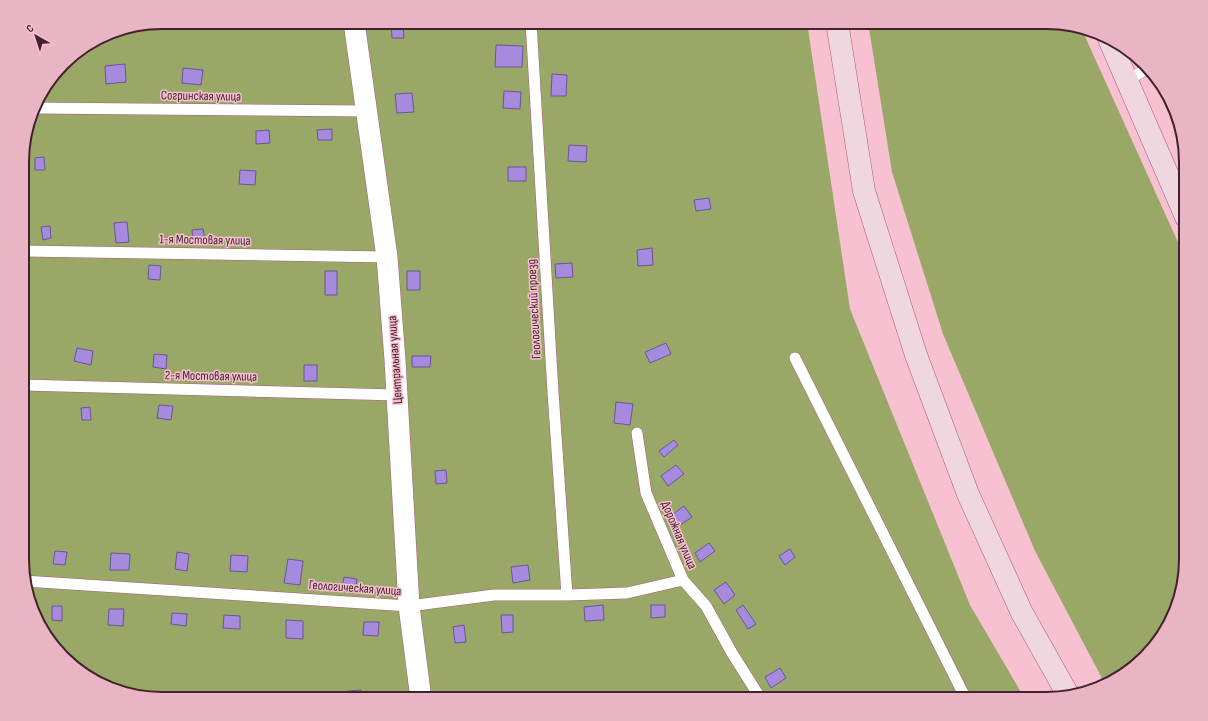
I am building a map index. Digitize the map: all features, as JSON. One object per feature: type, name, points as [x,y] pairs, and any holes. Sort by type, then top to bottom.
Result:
[{"type":"main road","points":[[838,29],[864,192],[916,354],[968,494],[1022,613],[1066,691]]},
{"type":"main road","points":[[1111,46],[1179,196]]},
{"type":"street","name":"Центральная улица","points":[[355,29],[387,257],[397,395],[409,606],[420,692]]},
{"type":"lane","name":"Геологический проезд","points":[[531,29],[552,385],[567,595]]},
{"type":"lane","points":[[1127,81],[1143,71]]},
{"type":"lane","name":"Согринская улица","points":[[40,108],[367,111]]},
{"type":"lane","name":"1-я Мостовая улица","points":[[29,250],[387,257]]},
{"type":"lane","points":[[795,358],[962,692]]},
{"type":"lane","name":"2-я Мостовая улица","points":[[29,386],[397,395]]},
{"type":"lane","name":"Дорожная улица","points":[[637,433],[646,493],[683,580],[706,606],[757,692]]},
{"type":"lane","name":"Геологическая улица","points":[[31,581],[409,606],[494,595],[567,595],[627,592],[683,580]]},
{"type":"green space","points":[[808,29],[850,309],[970,605],[1021,692],[162,692],[144,691],[127,687],[111,682],[95,674],[81,665],[68,653],[51,633],[39,610],[30,577],[29,162],[30,144],[36,119],[47,95],[62,74],[81,56],[111,39],[144,30]]},
{"type":"green space","points":[[869,29],[1046,29],[1064,30],[1081,34],[1084,35],[1179,245],[1179,568],[1169,610],[1152,640],[1127,665],[1102,679],[1035,551],[943,334],[892,172]]},
{"type":"green space","points":[[1158,90],[1165,103],[1173,124]]},
{"type":"building","points":[[391,29],[403,29],[404,38],[392,38]]},
{"type":"building","points":[[496,45],[523,46],[522,67],[495,67]]},
{"type":"building","points":[[125,64],[126,82],[106,84],[105,66]]},
{"type":"building","points":[[183,68],[203,70],[201,85],[182,83]]},
{"type":"building","points":[[552,74],[567,75],[566,96],[551,96]]},
{"type":"building","points":[[504,91],[521,92],[520,109],[503,108]]},
{"type":"building","points":[[412,93],[414,112],[397,113],[395,94]]},
{"type":"building","points":[[332,129],[332,140],[318,140],[317,130]]},
{"type":"building","points":[[269,130],[270,143],[256,144],[256,131]]},
{"type":"building","points":[[569,145],[587,146],[586,162],[568,161]]},
{"type":"building","points":[[44,157],[45,170],[35,170],[35,158]]},
{"type":"building","points":[[508,167],[526,167],[526,181],[508,181]]},
{"type":"building","points":[[240,170],[256,171],[255,185],[239,184]]},
{"type":"building","points":[[709,198],[711,209],[696,211],[694,200]]},
{"type":"building","points":[[127,222],[129,242],[116,243],[114,223]]},
{"type":"building","points":[[50,226],[51,238],[43,240],[41,227]]},
{"type":"building","points":[[203,229],[205,241],[193,242],[192,230]]},
{"type":"building","points":[[652,248],[653,265],[638,266],[637,250]]},
{"type":"building","points":[[572,263],[573,277],[556,278],[555,264]]},
{"type":"building","points":[[149,265],[161,266],[160,280],[148,279]]},
{"type":"building","points":[[325,271],[337,271],[337,295],[325,295]]},
{"type":"building","points":[[407,271],[420,271],[420,290],[407,290]]},
{"type":"building","points":[[666,343],[671,354],[650,363],[645,352]]},
{"type":"building","points":[[77,348],[93,351],[91,365],[74,361]]},
{"type":"building","points":[[154,354],[167,355],[166,369],[153,367]]},
{"type":"building","points":[[412,356],[431,356],[430,367],[412,367]]},
{"type":"building","points":[[304,365],[317,365],[317,381],[304,381]]},
{"type":"building","points":[[616,402],[633,404],[630,425],[614,423]]},
{"type":"building","points":[[159,405],[173,406],[171,420],[157,418]]},
{"type":"building","points":[[90,407],[91,420],[82,420],[81,408]]},
{"type":"building","points":[[674,440],[678,445],[664,457],[659,451]]},
{"type":"building","points":[[676,465],[684,474],[668,486],[661,476]]},
{"type":"building","points":[[446,470],[447,483],[436,484],[435,471]]},
{"type":"building","points":[[684,506],[692,517],[676,528],[669,517]]},
{"type":"building","points":[[709,543],[715,551],[700,562],[695,553]]},
{"type":"building","points":[[790,549],[795,557],[785,565],[779,556]]},
{"type":"building","points":[[55,551],[67,552],[65,565],[53,564]]},
{"type":"building","points":[[177,552],[189,554],[187,571],[175,569]]},
{"type":"building","points":[[111,553],[130,554],[129,570],[110,570]]},
{"type":"building","points":[[231,555],[248,556],[247,572],[230,571]]},
{"type":"building","points":[[288,559],[303,561],[300,585],[284,583]]},
{"type":"building","points":[[528,565],[530,580],[513,583],[511,567]]},
{"type":"building","points":[[344,577],[357,579],[355,591],[342,588]]},
{"type":"building","points":[[726,582],[735,595],[724,604],[714,590]]},
{"type":"building","points":[[603,605],[604,620],[585,621],[584,607]]},
{"type":"building","points":[[651,605],[665,605],[665,617],[651,618]]},
{"type":"building","points":[[743,605],[756,624],[748,629],[736,610]]},
{"type":"building","points":[[52,606],[62,606],[62,621],[52,620]]},
{"type":"building","points":[[109,609],[124,609],[123,626],[108,625]]},
{"type":"building","points":[[172,613],[187,614],[186,626],[171,624]]},
{"type":"building","points":[[224,615],[240,616],[240,629],[223,628]]},
{"type":"building","points":[[501,615],[513,615],[513,632],[502,633]]},
{"type":"building","points":[[286,620],[303,621],[303,639],[286,638]]},
{"type":"building","points":[[364,622],[379,622],[378,636],[363,635]]},
{"type":"building","points":[[464,625],[466,642],[455,643],[453,627]]},
{"type":"building","points":[[780,668],[786,678],[771,688],[765,677]]},
{"type":"building","points":[[361,690],[361,692],[348,692]]}]
